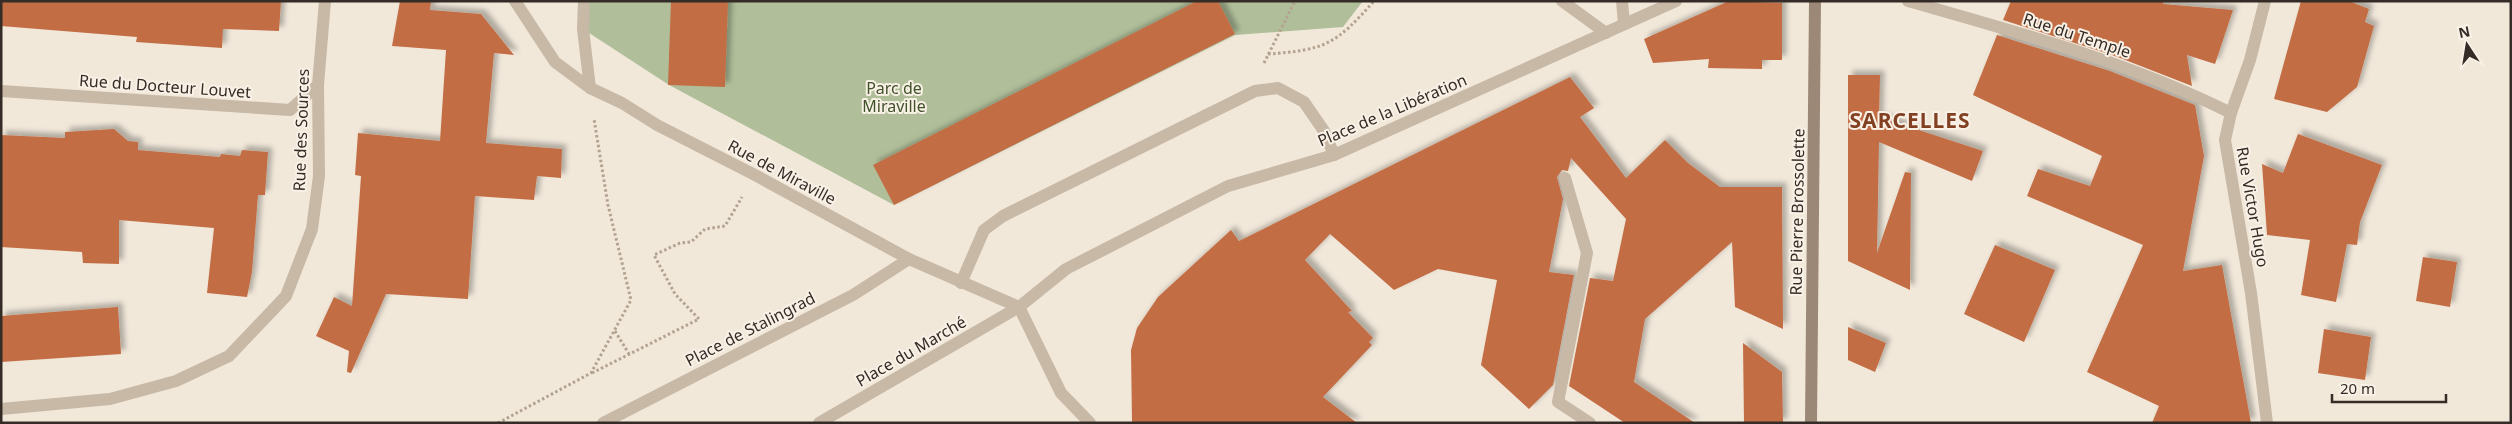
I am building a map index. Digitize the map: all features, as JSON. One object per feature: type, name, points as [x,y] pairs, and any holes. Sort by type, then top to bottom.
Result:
[{"type":"main road","name":"Rue Pierre Brossolette","points":[[1811,423],[1815,1]]},
{"type":"street","name":"Rue des Sources","points":[[1,409],[110,399],[176,382],[229,356],[286,296],[312,229],[319,176],[318,85],[325,1]]},
{"type":"street","name":"Rue de Miraville","points":[[515,1],[555,62],[590,88],[909,259],[961,283]]},
{"type":"street","points":[[584,1],[583,29],[590,88]]},
{"type":"street","points":[[1562,1],[1606,33]]},
{"type":"street","points":[[1622,1],[1624,24]]},
{"type":"street","name":"Place de la Libération","points":[[1019,307],[1066,269],[1228,186],[1334,155],[1676,1]]},
{"type":"street","name":"Rue du Temple","points":[[1908,1],[1993,25],[2137,72],[2231,113]]},
{"type":"street","name":"Rue Victor Hugo","points":[[2265,1],[2250,60],[2231,113],[2225,140],[2251,293],[2267,423]]},
{"type":"street","name":"Rue du Docteur Louvet","points":[[1,91],[290,110],[318,85]]},
{"type":"street","points":[[1090,423],[1061,393],[1019,307],[961,283],[984,230],[1003,216],[1255,90],[1278,88],[1304,102],[1324,131],[1334,155]]},
{"type":"street","points":[[1565,178],[1587,253],[1558,402],[1590,423]]},
{"type":"street","name":"Place de Stalingrad","points":[[603,423],[853,295],[909,259]]},
{"type":"street","name":"Place du Marché","points":[[819,423],[1019,307]]},
{"type":"path","points":[[1255,90],[1268,54],[1295,1]]},
{"type":"path","points":[[1268,54],[1301,52],[1323,46],[1347,31],[1374,1]]},
{"type":"path","points":[[590,88],[608,205],[631,300],[591,374]]},
{"type":"path","points":[[498,423],[699,319],[675,294],[654,255],[680,243],[692,242],[705,230],[725,226],[755,175]]},
{"type":"path","points":[[615,331],[629,354]]},
{"type":"green space","name":"Parc de Miraville","points":[[584,1],[1363,1],[1343,27],[1235,35],[894,205],[669,85],[583,29]]},
{"type":"building","points":[[1,1],[281,1],[279,31],[223,29],[222,48],[136,42],[137,37],[1,26]]},
{"type":"building","points":[[400,1],[431,1],[430,10],[481,14],[514,55],[494,53],[486,143],[562,149],[561,178],[537,176],[534,200],[475,196],[468,299],[386,294],[351,373],[347,372],[349,351],[316,336],[334,297],[352,306],[361,176],[355,175],[358,133],[440,141],[446,50],[392,46]]},
{"type":"building","points":[[671,1],[728,1],[725,87],[668,85]]},
{"type":"building","points":[[1197,1],[1218,1],[1235,34],[894,205],[873,165]]},
{"type":"building","points":[[1729,1],[1782,3],[1782,60],[1762,60],[1762,69],[1708,68],[1709,59],[1653,63],[1644,39]]},
{"type":"building","points":[[2011,1],[2164,1],[2163,4],[2233,10],[2215,64],[2187,55],[2192,86],[2115,56],[2003,20]]},
{"type":"building","points":[[2301,1],[2349,1],[2369,9],[2365,22],[2374,26],[2357,87],[2327,112],[2274,99]]},
{"type":"building","points":[[1997,35],[2110,71],[2195,105],[2204,156],[2183,271],[2222,265],[2251,423],[2152,423],[2159,406],[2087,372],[2143,245],[2027,196],[2038,169],[2090,186],[2102,156],[1973,95]]},
{"type":"building","points":[[1848,75],[1880,75],[1879,117],[1983,151],[1972,181],[1879,142],[1877,253],[1905,172],[1911,173],[1910,290],[1848,261]]},
{"type":"building","points":[[1570,77],[1594,108],[1580,117],[1626,178],[1665,140],[1688,163],[1720,187],[1782,187],[1783,329],[1735,307],[1732,242],[1645,319],[1634,382],[1695,423],[1625,423],[1569,386],[1590,278],[1613,281],[1626,219],[1571,158],[1568,171],[1562,170],[1557,177],[1563,199],[1549,272],[1574,275],[1553,385],[1529,409],[1481,365],[1497,280],[1438,269],[1394,290],[1330,234],[1305,260],[1352,311],[1348,312],[1373,338],[1369,342],[1372,345],[1323,397],[1357,423],[1132,423],[1131,350],[1137,328],[1158,297],[1231,230],[1239,241]]},
{"type":"building","points":[[114,129],[128,141],[138,142],[138,150],[220,157],[221,154],[240,156],[242,150],[268,152],[265,195],[258,195],[252,272],[247,297],[207,293],[214,228],[119,220],[119,264],[83,263],[82,252],[1,247],[1,135],[65,138],[65,132]]},
{"type":"building","points":[[2298,134],[2382,165],[2360,222],[2357,245],[2347,244],[2336,302],[2301,295],[2310,240],[2267,235],[2262,164],[2283,173]]},
{"type":"building","points":[[1995,245],[2055,270],[2024,342],[1964,314]]},
{"type":"building","points":[[2423,257],[2457,262],[2450,307],[2416,301]]},
{"type":"building","points":[[118,307],[121,354],[1,362],[1,316]]},
{"type":"building","points":[[1848,327],[1886,343],[1875,372],[1848,360]]},
{"type":"building","points":[[2324,329],[2371,337],[2365,380],[2318,373]]},
{"type":"building","points":[[1743,343],[1782,372],[1783,423],[1744,423]]},
{"type":"district","name":"SARCELLES","points":[[1910,121]]}]
